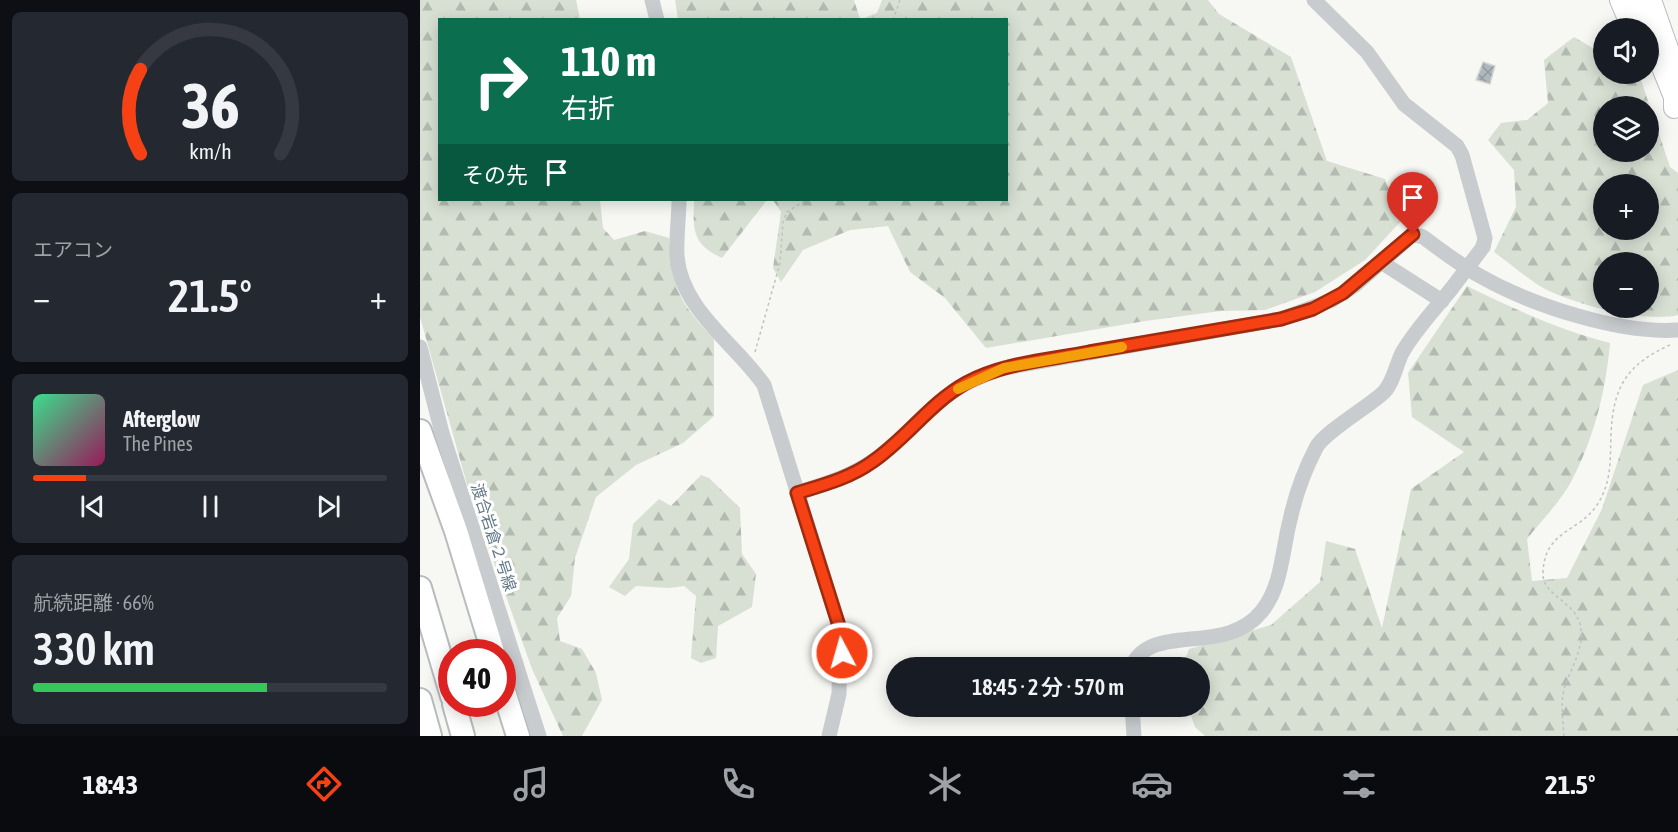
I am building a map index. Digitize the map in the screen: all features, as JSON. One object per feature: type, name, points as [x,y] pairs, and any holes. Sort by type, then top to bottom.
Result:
[{"type":"highway","points":[[420,431],[456,531],[489,639]]},
{"type":"highway","points":[[420,588],[438,649]]},
{"type":"highway","points":[[420,700],[430,736]]},
{"type":"highway","points":[[458,717],[463,736]]},
{"type":"highway","points":[[512,717],[518,736]]},
{"type":"main road","points":[[1620,0],[1628,18]]},
{"type":"main road","points":[[1638,0],[1642,18]]},
{"type":"main road","points":[[1651,0],[1678,77]]},
{"type":"main road","points":[[1659,62],[1674,97],[1676,111]]},
{"type":"main road","points":[[1659,82],[1676,111]]},
{"type":"street","points":[[652,0],[656,18]]},
{"type":"street","points":[[1139,657],[1155,645],[1170,640],[1231,634],[1246,627],[1261,612],[1276,583],[1290,518],[1317,445],[1385,392],[1403,351],[1483,247],[1485,238],[1462,155],[1457,146],[1404,104],[1367,52],[1314,0]]},
{"type":"street","points":[[679,201],[677,256],[682,280],[693,302],[751,365],[764,385],[840,629],[839,694],[829,736]]},
{"type":"street","points":[[797,493],[855,473],[872,462],[936,405],[965,384],[981,376],[1004,368],[1048,359],[1281,319],[1332,300],[1354,286],[1410,235],[1418,234],[1481,277],[1583,318],[1626,327],[1678,330]]},
{"type":"street","points":[[1381,262],[1442,301]]},
{"type":"street","name":"渡合岩倉２号線","points":[[420,346],[442,433],[539,736]]},
{"type":"street","points":[[1133,717],[1134,736]]},
{"type":"path","points":[[894,18],[900,0]]},
{"type":"path","points":[[751,365],[780,263],[783,222],[787,212],[804,201]]},
{"type":"path","points":[[1564,736],[1565,687],[1580,648],[1581,629],[1577,614],[1545,584],[1542,574],[1545,554],[1552,540],[1584,520],[1603,494],[1612,456],[1611,436],[1615,403],[1623,378],[1641,361],[1678,341]]},
{"type":"green space","points":[[420,0],[576,0],[580,18],[438,18],[438,201],[600,201],[603,228],[614,240],[645,231],[669,238],[673,271],[680,294],[692,314],[714,339],[714,416],[683,443],[636,465],[596,497],[575,558],[571,596],[557,618],[560,641],[582,649],[596,673],[602,700],[582,736],[563,736],[532,669],[470,495],[420,317]]},
{"type":"green space","points":[[675,0],[854,0],[860,18],[678,18]]},
{"type":"green space","points":[[882,0],[1208,0],[1219,14],[1291,57],[1327,161],[1385,179],[1402,220],[1365,260],[1315,292],[1265,310],[1221,311],[1145,321],[986,348],[945,298],[910,272],[888,226],[850,230],[803,250],[781,282],[773,268],[781,212],[774,201],[1008,201],[1008,18],[864,18],[877,13]]},
{"type":"green space","points":[[1574,37],[1593,48],[1593,84],[1642,84],[1646,96],[1593,96],[1593,162],[1659,162],[1659,134],[1670,167],[1678,173],[1678,315],[1659,317],[1659,252],[1593,252],[1593,307],[1547,290],[1494,252],[1516,207],[1514,170],[1488,140],[1501,123],[1527,120],[1548,103],[1544,60]]},
{"type":"green space","points":[[694,201],[766,201],[722,258],[712,253],[700,241],[696,235]]},
{"type":"green space","points":[[1467,286],[1537,318],[1610,343],[1598,413],[1580,464],[1562,495],[1527,539],[1532,581],[1567,578],[1602,509],[1643,385],[1678,370],[1678,736],[1205,736],[1195,727],[1192,717],[1210,717],[1210,657],[1186,657],[1189,649],[1271,625],[1320,582],[1326,541],[1355,549],[1382,628],[1411,489],[1464,452],[1412,417],[1408,373]]},
{"type":"green space","points":[[701,475],[709,478],[740,508],[742,554],[756,574],[752,607],[718,626],[716,658],[701,663],[691,658],[696,596],[684,586],[669,588],[636,586],[625,596],[609,587],[629,559],[633,524],[659,499],[671,506]]},
{"type":"building","points":[[1483,62],[1495,66],[1490,84],[1476,80]]},
{"type":"slow traffic","points":[[958,389],[981,376],[1004,368],[1122,347]]},
{"type":"route","points":[[842,653],[840,629],[797,493],[855,473],[880,456],[936,405],[965,384],[981,376],[1004,368],[1048,359],[1281,319],[1313,309],[1354,286],[1413,234]]}]
